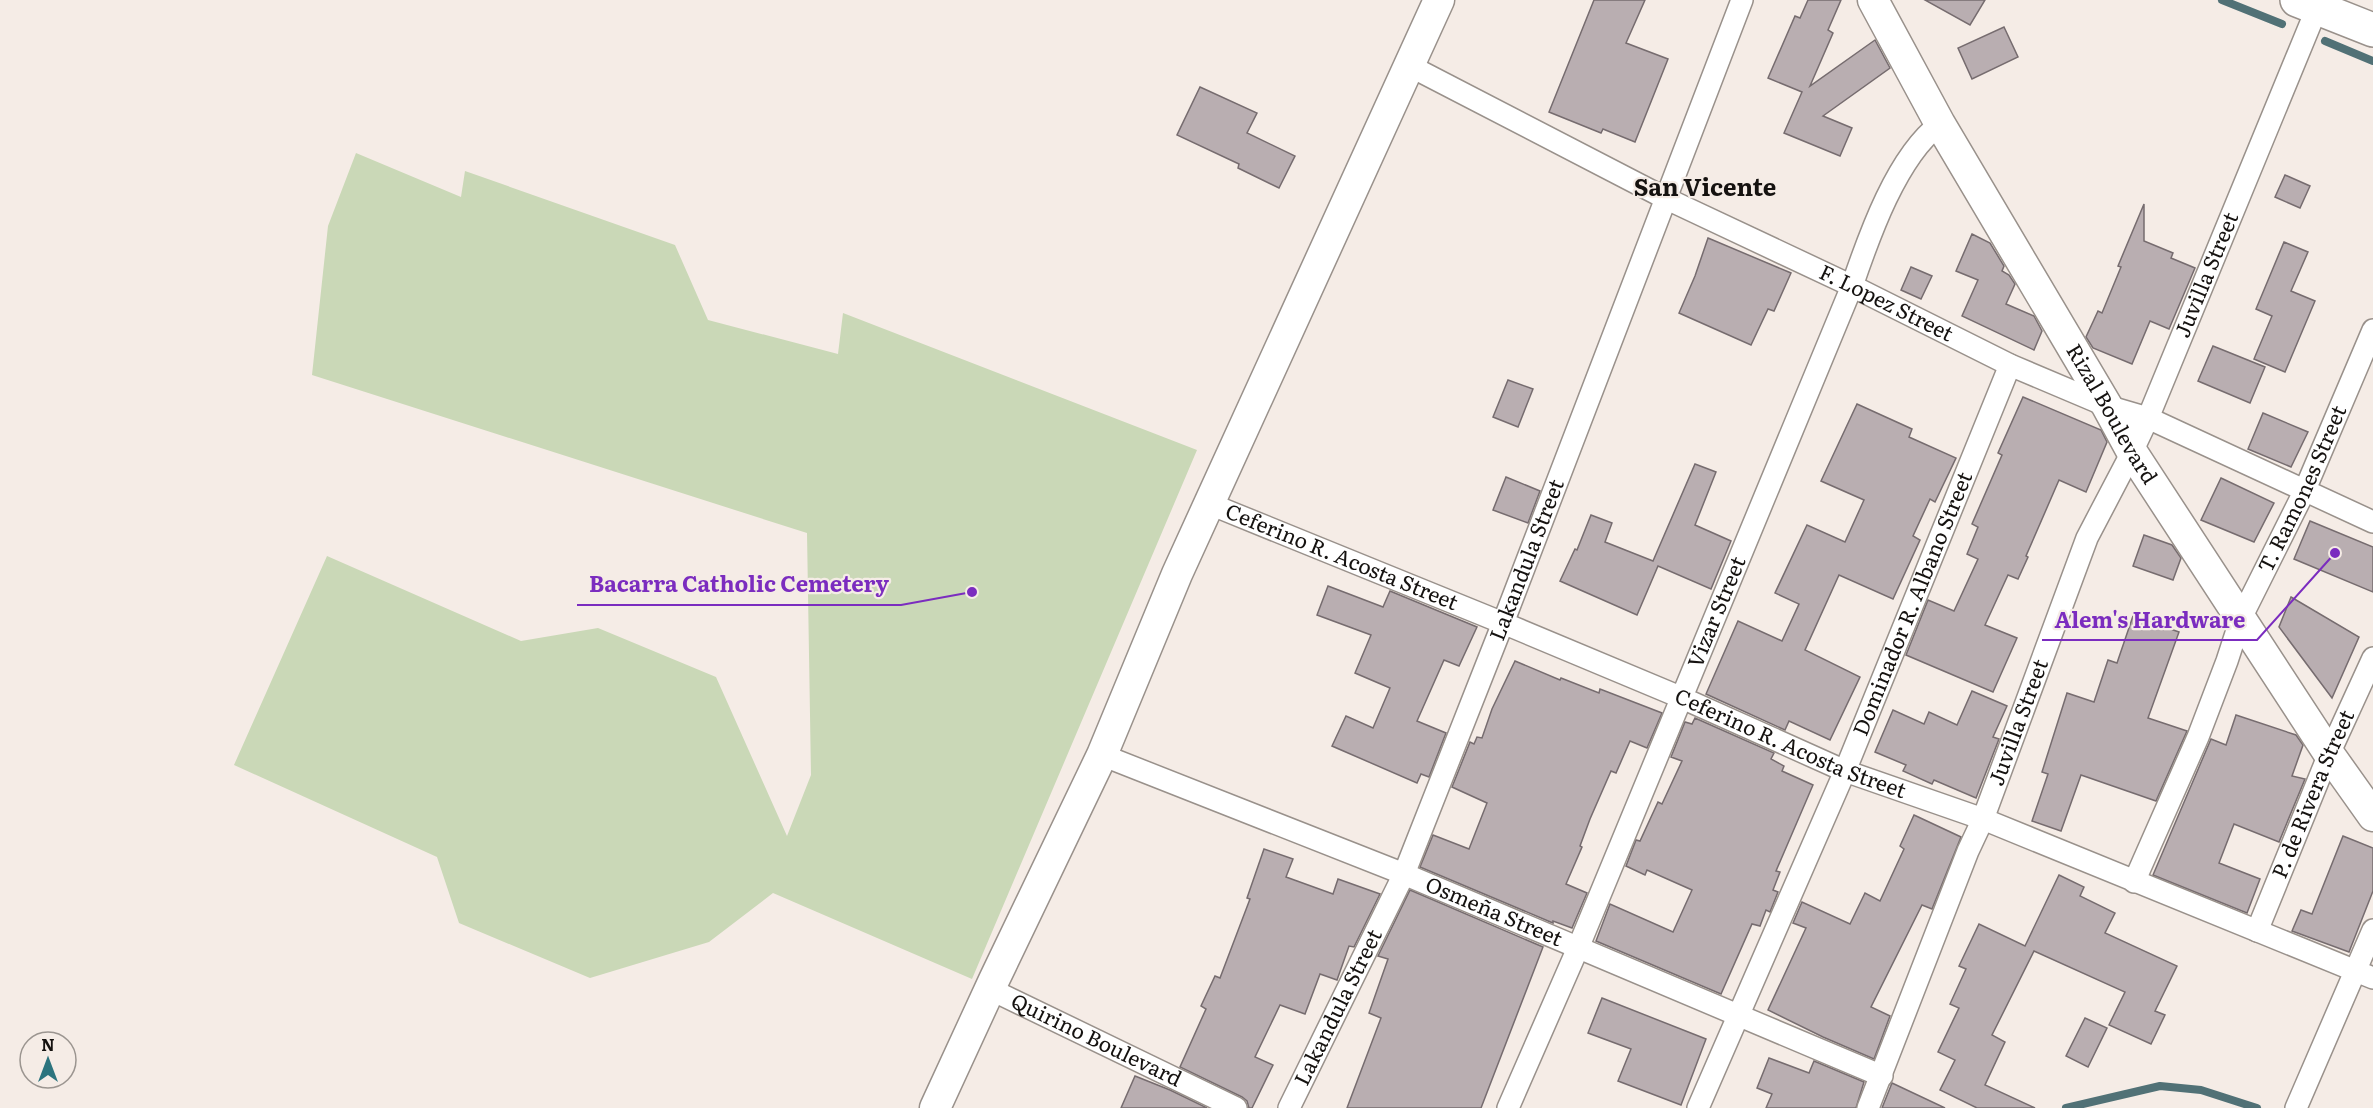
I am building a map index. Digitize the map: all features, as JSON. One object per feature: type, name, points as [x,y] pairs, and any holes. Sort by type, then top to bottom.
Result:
[{"type":"highway","points":[[2307,4],[2373,30]]},
{"type":"street","points":[[935,1108],[1102,755],[1177,574],[1439,0]]},
{"type":"street","name":"Lakandula Street","points":[[1289,1108],[1404,874],[1503,623],[1742,0]]},
{"type":"street","name":"Rizal Boulevard","points":[[1873,0],[1940,124],[2108,406],[2132,452],[2329,754],[2373,816]]},
{"type":"street","name":"Juvilla Street","points":[[1868,1108],[1968,851],[1983,819],[2087,538],[2148,418],[2307,4]]},
{"type":"street","name":"F. Lopez Street","points":[[1410,66],[1665,198],[1852,286],[2010,365],[2108,406],[2148,418],[2373,522]]},
{"type":"street","name":"Vizar Street","points":[[1508,1108],[1578,948],[1852,286],[1870,235],[1895,182],[1926,134],[1940,124]]},
{"type":"street","name":"T. Ramones Street","points":[[2134,882],[2198,737],[2241,618],[2304,492],[2373,330]]},
{"type":"street","name":"Dominador R. Albano Street","points":[[1698,1108],[1845,771],[2010,365]]},
{"type":"street","name":"Ceferino R. Acosta Street","points":[[1210,504],[1680,697],[1845,771],[1983,819],[2364,975]]},
{"type":"street","name":"P. de Rivera Street","points":[[2257,931],[2329,754],[2373,658]]},
{"type":"street","name":"Osmeña Street","points":[[1102,755],[1404,874],[1882,1076]]},
{"type":"street","points":[[2296,1108],[2364,975],[2373,930]]},
{"type":"street","name":"Quirino Boulevard","points":[[990,988],[1236,1108]]},
{"type":"green space","points":[[356,153],[461,197],[465,171],[675,245],[708,320],[838,354],[843,313],[1197,450],[972,979],[773,893],[709,942],[590,978],[459,923],[437,857],[234,765],[327,556],[521,641],[598,628],[716,677],[787,836],[811,775],[807,533],[312,375],[328,226]]},
{"type":"building","points":[[1594,0],[1645,0],[1626,43],[1668,59],[1635,142],[1603,129],[1601,133],[1549,112]]},
{"type":"building","points":[[1808,0],[1841,0],[1828,30],[1833,33],[1810,86],[1875,40],[1890,68],[1823,116],[1852,128],[1840,156],[1784,133],[1802,92],[1768,78],[1795,16],[1800,18]]},
{"type":"building","points":[[1925,0],[1985,0],[1970,25]]},
{"type":"building","points":[[2004,27],[2018,57],[1972,79],[1958,48]]},
{"type":"building","points":[[1200,87],[1257,113],[1247,133],[1295,156],[1279,188],[1238,168],[1239,164],[1177,135]]},
{"type":"building","points":[[2285,175],[2310,186],[2300,208],[2275,197]]},
{"type":"building","points":[[2144,204],[2144,241],[2173,253],[2171,258],[2195,268],[2169,329],[2150,321],[2132,364],[2093,348],[2086,337],[2098,311],[2102,313],[2121,267],[2118,266]]},
{"type":"building","points":[[1972,234],[1990,243],[2004,266],[2002,271],[2009,275],[2015,284],[2006,304],[2034,316],[2042,331],[2034,350],[1962,316],[1978,280],[1956,271]]},
{"type":"building","points":[[1708,238],[1791,273],[1774,311],[1768,309],[1751,345],[1679,313]]},
{"type":"building","points":[[2284,242],[2308,252],[2291,291],[2315,301],[2285,372],[2254,359],[2272,316],[2256,309]]},
{"type":"building","points":[[1911,267],[1932,276],[1921,299],[1901,290]]},
{"type":"building","points":[[2213,346],[2265,367],[2250,403],[2198,381]]},
{"type":"building","points":[[1508,380],[1533,389],[1518,427],[1493,417]]},
{"type":"building","points":[[2023,397],[2101,430],[2107,442],[2086,492],[2059,480],[2018,579],[2008,575],[1985,625],[2017,638],[1993,692],[1906,655],[1928,600],[1954,611],[1978,559],[1967,554],[1978,527],[1972,524],[2002,455],[1998,453]]},
{"type":"building","points":[[1857,404],[1912,429],[1909,437],[1956,458],[1935,502],[1930,499],[1913,536],[1920,540],[1893,599],[1839,575],[1805,650],[1860,677],[1830,740],[1789,721],[1785,730],[1706,694],[1738,621],[1782,641],[1799,604],[1775,593],[1807,525],[1845,542],[1864,500],[1821,481]]},
{"type":"building","points":[[2263,413],[2308,432],[2291,467],[2248,449]]},
{"type":"building","points":[[1695,464],[1716,472],[1695,525],[1731,541],[1711,589],[1658,566],[1637,615],[1560,581],[1575,549],[1577,550],[1591,515],[1612,523],[1605,542],[1653,561]]},
{"type":"building","points":[[1506,477],[1540,491],[1528,523],[1493,510]]},
{"type":"building","points":[[2221,478],[2274,503],[2254,542],[2201,520]]},
{"type":"building","points":[[2310,521],[2373,547],[2373,592],[2294,559]]},
{"type":"building","points":[[2144,535],[2172,545],[2181,558],[2173,580],[2133,566]]},
{"type":"building","points":[[1328,586],[1383,607],[1390,591],[1477,627],[1459,666],[1444,660],[1417,721],[1446,733],[1429,777],[1421,774],[1417,783],[1332,746],[1346,716],[1373,728],[1390,688],[1355,673],[1371,635],[1317,615]]},
{"type":"building","points":[[2291,597],[2359,637],[2332,698],[2279,627]]},
{"type":"building","points":[[2133,616],[2179,632],[2148,718],[2187,731],[2156,801],[2081,775],[2061,831],[2032,821],[2048,774],[2042,772],[2067,693],[2094,702],[2108,660],[2117,663]]},
{"type":"building","points":[[1515,661],[1560,680],[1561,678],[1599,693],[1600,689],[1662,713],[1647,748],[1630,741],[1616,773],[1611,771],[1590,819],[1580,846],[1582,847],[1566,884],[1587,893],[1572,928],[1553,921],[1553,923],[1420,867],[1433,835],[1469,849],[1487,803],[1452,787],[1470,742],[1474,744],[1477,737],[1482,738],[1492,709]]},
{"type":"building","points":[[1972,691],[2007,706],[1993,737],[1999,739],[1976,798],[1934,780],[1932,784],[1903,771],[1906,765],[1875,752],[1893,710],[1924,724],[1929,712],[1957,725]]},
{"type":"building","points":[[2236,715],[2296,735],[2303,745],[2292,776],[2305,779],[2279,842],[2234,824],[2219,863],[2260,879],[2247,913],[2153,875],[2211,739],[2226,745]]},
{"type":"building","points":[[1695,718],[1774,753],[1771,759],[1784,766],[1782,771],[1813,785],[1776,871],[1780,872],[1773,890],[1778,892],[1770,912],[1766,910],[1760,926],[1752,924],[1721,994],[1596,941],[1610,904],[1673,932],[1692,890],[1647,870],[1645,875],[1626,866],[1636,840],[1640,841],[1658,802],[1662,804],[1682,761],[1671,757],[1685,722],[1692,724]]},
{"type":"building","points":[[1914,815],[1961,837],[1932,909],[1922,905],[1871,1007],[1890,1016],[1874,1059],[1768,1010],[1806,928],[1793,923],[1802,902],[1850,924],[1865,893],[1880,901],[1904,849],[1900,846]]},
{"type":"building","points":[[2343,836],[2373,848],[2373,891],[2349,952],[2292,931],[2301,910],[2312,914]]},
{"type":"building","points":[[1264,849],[1293,859],[1286,877],[1333,894],[1338,879],[1380,894],[1354,947],[1349,946],[1337,980],[1320,974],[1305,1014],[1280,1005],[1255,1057],[1273,1065],[1252,1108],[1249,1108],[1247,1101],[1242,1097],[1180,1067],[1206,1009],[1201,1006],[1215,976],[1220,978],[1250,899],[1247,898]]},
{"type":"building","points":[[2059,875],[2084,887],[2080,896],[2115,913],[2105,933],[2177,966],[2155,1011],[2165,1015],[2151,1044],[2109,1025],[2125,992],[2034,951],[1992,1035],[2005,1042],[1985,1085],[2035,1108],[1977,1108],[1940,1090],[1955,1060],[1938,1052],[1959,1008],[1950,1004],[1966,969],[1959,966],[1979,924],[2025,946]]},
{"type":"building","points":[[1410,890],[1543,947],[1481,1108],[1347,1108],[1381,1018],[1369,1013],[1388,959],[1378,956]]},
{"type":"building","points":[[1602,998],[1706,1039],[1681,1105],[1618,1081],[1631,1049],[1588,1033]]},
{"type":"building","points":[[2085,1018],[2107,1028],[2088,1067],[2066,1056]]},
{"type":"building","points":[[1769,1058],[1809,1073],[1814,1061],[1864,1082],[1856,1108],[1766,1108],[1772,1094],[1757,1088]]},
{"type":"building","points":[[1135,1076],[1170,1090],[1207,1108],[1121,1108]]},
{"type":"building","points":[[1892,1083],[1945,1108],[1882,1108]]},
{"type":"waterway","points":[[2222,0],[2282,24]]},
{"type":"waterway","points":[[2325,41],[2373,61]]},
{"type":"waterway","points":[[2066,1108],[2160,1086],[2201,1090],[2257,1108]]},
{"type":"place","name":"Alem's Hardware","points":[[2335,553]]},
{"type":"place","name":"Bacarra Catholic Cemetery","points":[[972,592]]},
{"type":"district","name":"San Vicente","points":[[1705,188]]}]
